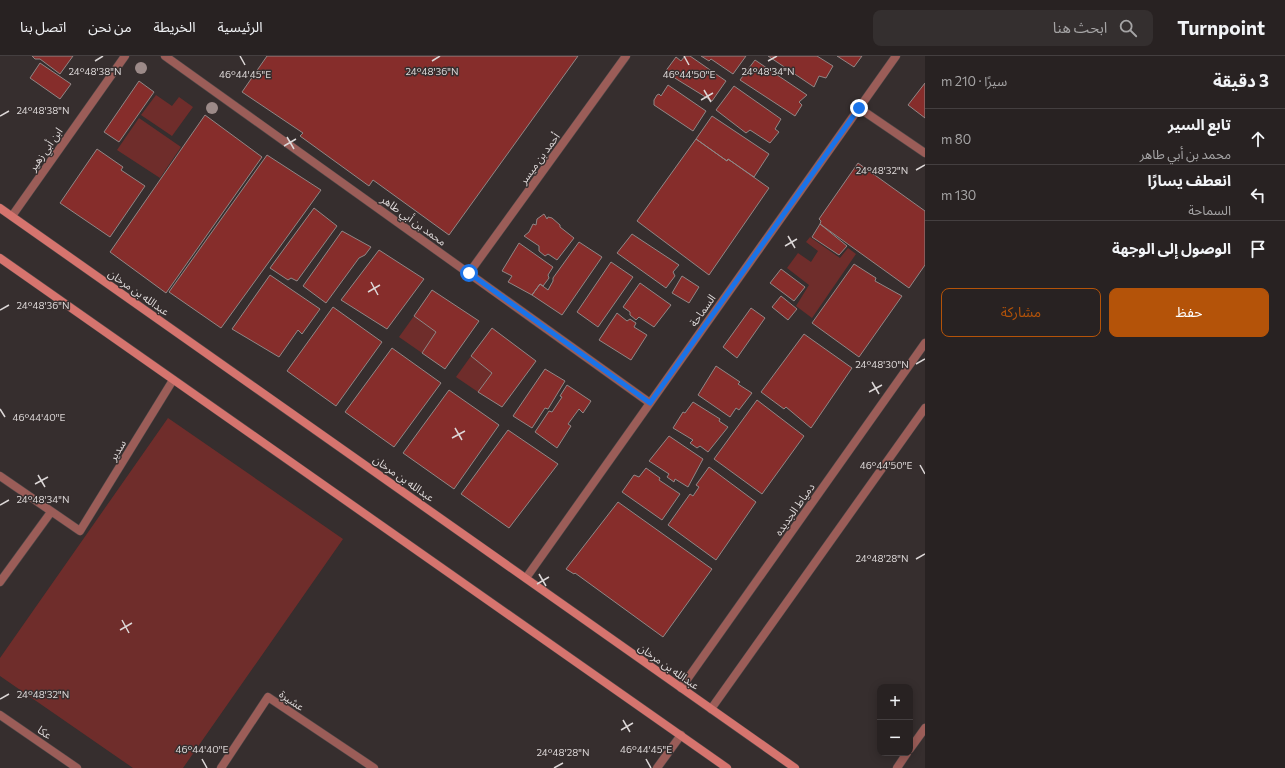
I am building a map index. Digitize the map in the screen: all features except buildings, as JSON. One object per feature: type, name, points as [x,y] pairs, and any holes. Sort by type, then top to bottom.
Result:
[{"type":"street","name":"ابن أبي زهير","points":[[12,216],[125,56]]},
{"type":"street","name":"محمد بن أبي طاهر","points":[[165,56],[650,403]]},
{"type":"street","name":"أحمد بن ميسر","points":[[469,273],[626,56]]},
{"type":"street","name":"السماحة","points":[[526,578],[896,56]]},
{"type":"street","points":[[859,108],[925,153]]},
{"type":"street","name":"عبدالله بن مرخان","points":[[0,208],[795,768]]},
{"type":"street","points":[[0,258],[728,768]]},
{"type":"street","name":"دمياط الجديده","points":[[681,688],[925,343]]},
{"type":"street","name":"سدير","points":[[51,512],[80,531],[173,380]]},
{"type":"street","points":[[711,709],[925,408]]},
{"type":"street","points":[[0,476],[51,512],[0,582]]},
{"type":"street","name":"عشيرة","points":[[221,768],[268,697],[374,768]]},
{"type":"street","name":"عكا","points":[[0,715],[77,768]]},
{"type":"street","points":[[913,745],[925,728]]},
{"type":"street","points":[[657,768],[681,735]]},
{"type":"street","points":[[897,768],[905,756]]},
{"type":"shaded area","points":[[156,95],[172,106],[179,97],[193,107],[172,136],[141,115]]},
{"type":"shaded area","points":[[139,118],[181,147],[160,178],[117,150]]},
{"type":"shaded area","points":[[810,237],[840,258],[848,248],[856,254],[812,318],[796,306],[809,285],[787,268],[798,253],[811,262],[818,251],[806,242]]},
{"type":"shaded area","points":[[414,316],[436,332],[422,353],[399,337]]},
{"type":"shaded area","points":[[471,356],[492,373],[478,392],[456,377]]},
{"type":"shaded area","points":[[168,418],[343,539],[183,768],[133,768],[0,676],[0,658]]},
{"type":"route","points":[[469,273],[650,403],[859,108]]}]
